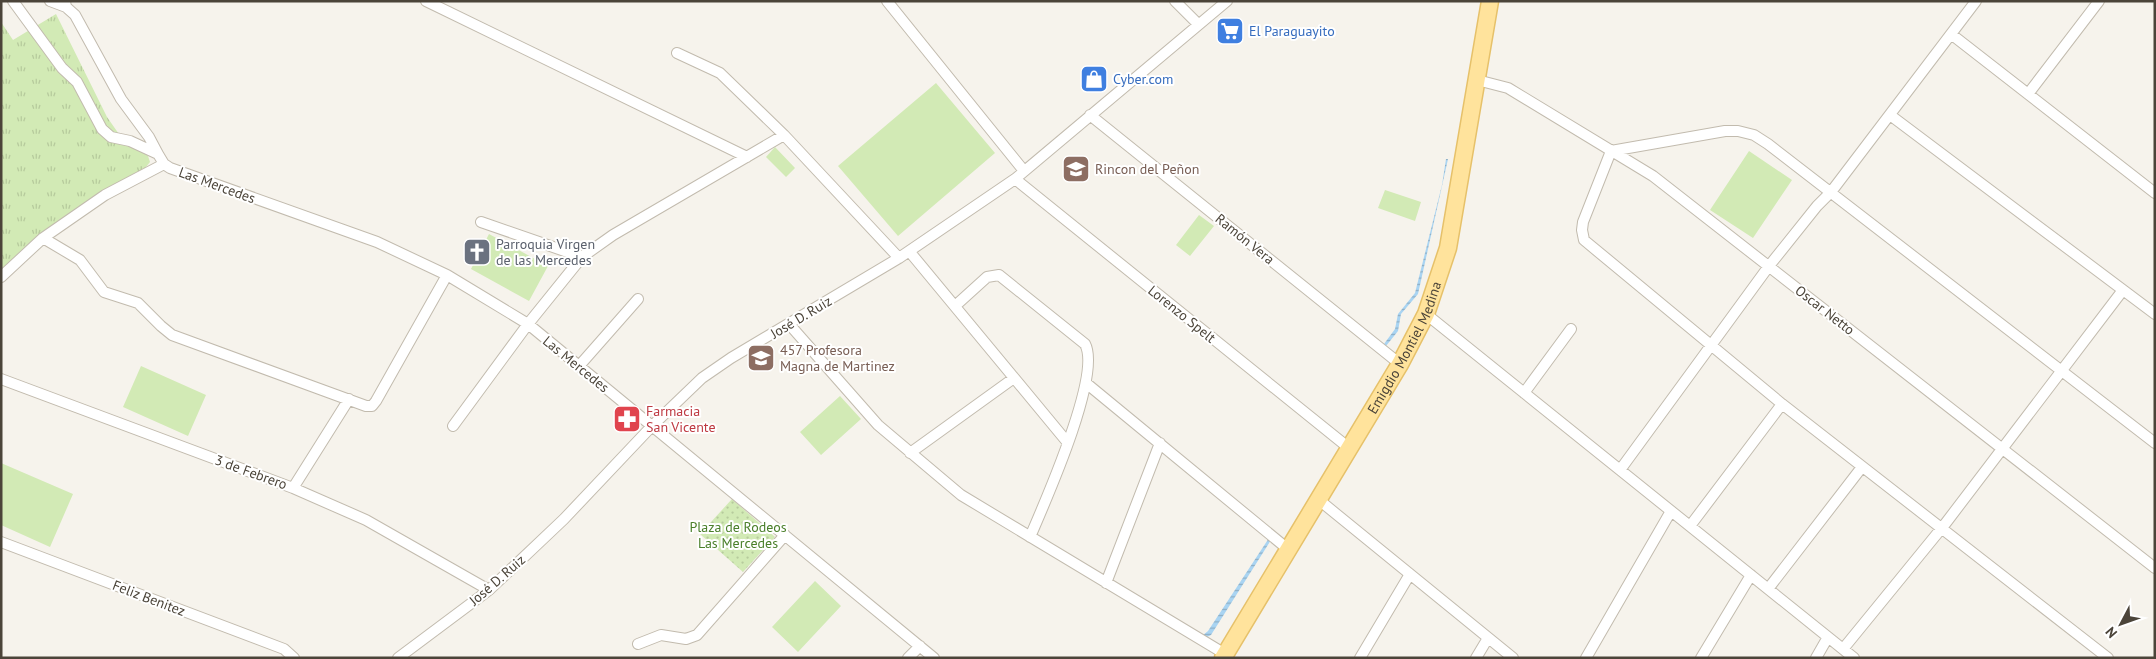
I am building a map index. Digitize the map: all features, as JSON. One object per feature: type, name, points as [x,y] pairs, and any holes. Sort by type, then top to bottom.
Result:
[{"type":"main road","name":"Emigdio Montiel Medina","points":[[1224,656],[1400,364],[1426,314],[1448,248],[1490,1]]},
{"type":"street","points":[[13,1],[62,68],[77,82],[102,129],[111,137],[130,141],[158,154]]},
{"type":"street","points":[[50,1],[54,4],[65,4]]},
{"type":"street","points":[[426,1],[747,157]]},
{"type":"street","points":[[887,1],[1024,171]]},
{"type":"street","points":[[1175,1],[1198,24]]},
{"type":"street","name":"José D. Ruiz","points":[[398,658],[489,590],[564,519],[652,426],[702,378],[731,358],[899,258],[1015,179],[1090,114],[1227,1]]},
{"type":"street","points":[[1620,470],[1769,266],[1817,206],[1831,192],[1976,1]]},
{"type":"street","points":[[2028,94],[2099,1]]},
{"type":"street","name":"Las Mercedes","points":[[65,4],[75,15],[121,99],[149,138],[164,164],[170,168],[250,198],[377,242],[447,276],[528,324],[934,658]]},
{"type":"street","points":[[1951,34],[2155,193]]},
{"type":"street","points":[[677,53],[720,72],[784,135],[899,258]]},
{"type":"street","name":"Oscar Netto","points":[[1477,80],[1508,88],[1652,176],[2155,568]]},
{"type":"street","name":"Ramón Vera","points":[[1090,114],[1400,364]]},
{"type":"street","points":[[1890,114],[2155,314]]},
{"type":"street","points":[[2108,658],[1782,404],[1584,240],[1582,230],[1584,222],[1611,151],[1738,131],[1754,135],[1831,192],[2155,443]]},
{"type":"street","points":[[453,426],[528,324],[582,257],[613,234],[784,135]]},
{"type":"street","name":"Las Mercedes","points":[[1,277],[43,238],[105,195],[164,164]]},
{"type":"street","name":"Lorenzo Spelt","points":[[1015,179],[1349,448]]},
{"type":"street","points":[[481,222],[582,257]]},
{"type":"street","points":[[43,238],[80,260],[104,292],[138,303],[160,326],[172,334],[349,398],[366,406],[372,406],[376,401],[447,276]]},
{"type":"street","points":[[909,251],[1068,443]]},
{"type":"street","points":[[954,306],[987,277],[999,275],[1085,344],[1089,357],[1086,383],[1068,443],[1030,537]]},
{"type":"street","points":[[1843,649],[1941,529],[2123,290]]},
{"type":"street","points":[[578,366],[638,299]]},
{"type":"street","points":[[1426,314],[1854,658]]},
{"type":"street","points":[[789,324],[878,425],[961,495],[1224,656]]},
{"type":"street","points":[[1524,393],[1571,329]]},
{"type":"street","points":[[910,453],[1014,378]]},
{"type":"street","name":"3 de Febrero","points":[[1,379],[293,488],[366,520],[489,590]]},
{"type":"street","points":[[1086,383],[1289,550]]},
{"type":"street","points":[[293,488],[349,398]]},
{"type":"street","points":[[1690,526],[1782,404]]},
{"type":"street","points":[[1106,583],[1160,443]]},
{"type":"street","points":[[1768,589],[1862,467]]},
{"type":"street","points":[[1318,500],[1513,658]]},
{"type":"street","points":[[1586,658],[1671,511]]},
{"type":"street","points":[[638,644],[661,634],[686,639],[697,635],[785,535]]},
{"type":"street","name":"Feliz Benitez","points":[[1,542],[284,649],[294,658]]},
{"type":"street","points":[[1360,658],[1410,574]]},
{"type":"street","points":[[1701,658],[1751,575]]},
{"type":"street","points":[[1816,658],[1828,637]]},
{"type":"street","points":[[1476,658],[1488,638]]},
{"type":"street","points":[[908,658],[920,646]]},
{"type":"green space","points":[[56,14],[107,117],[121,137],[148,156],[150,162],[146,167],[102,193],[1,272],[1,22],[13,40]]},
{"type":"green space","points":[[936,83],[995,153],[898,236],[838,166]]},
{"type":"green space","points":[[775,147],[795,168],[786,177],[766,157]]},
{"type":"green space","points":[[1749,151],[1792,180],[1753,238],[1710,210]]},
{"type":"green space","points":[[1385,190],[1421,202],[1415,221],[1378,208]]},
{"type":"green space","points":[[1199,215],[1214,226],[1190,256],[1176,245]]},
{"type":"green space","points":[[489,234],[548,266],[529,301],[471,269]]},
{"type":"green space","points":[[141,366],[206,395],[188,436],[123,407]]},
{"type":"green space","points":[[840,396],[861,419],[821,455],[800,432]]},
{"type":"green space","points":[[1,463],[73,494],[50,547],[1,525]]},
{"type":"green space","name":"Plaza de Rodeos Las Mercedes","points":[[732,499],[775,537],[743,572],[700,534]]},
{"type":"green space","points":[[815,581],[841,606],[798,652],[772,627]]},
{"type":"water","points":[[1446,159],[1448,159],[1418,294],[1401,314],[1398,331],[1386,346],[1384,344],[1395,329],[1398,314],[1415,293],[1442,185]]},
{"type":"water","points":[[1269,538],[1271,540],[1211,635],[1205,638],[1202,636],[1208,631]]},
{"type":"place","name":"El Paraguayito","points":[[1230,31]]},
{"type":"place","name":"Cyber.com","points":[[1094,79]]},
{"type":"place","name":"Rincon del Peñon","points":[[1076,169]]},
{"type":"place","name":"Parroquia Virgen de las Mercedes","points":[[477,252]]},
{"type":"place","name":"457 Profesora Magna de Martinez","points":[[761,358]]},
{"type":"place","name":"Farmacia San Vicente","points":[[627,419]]}]
